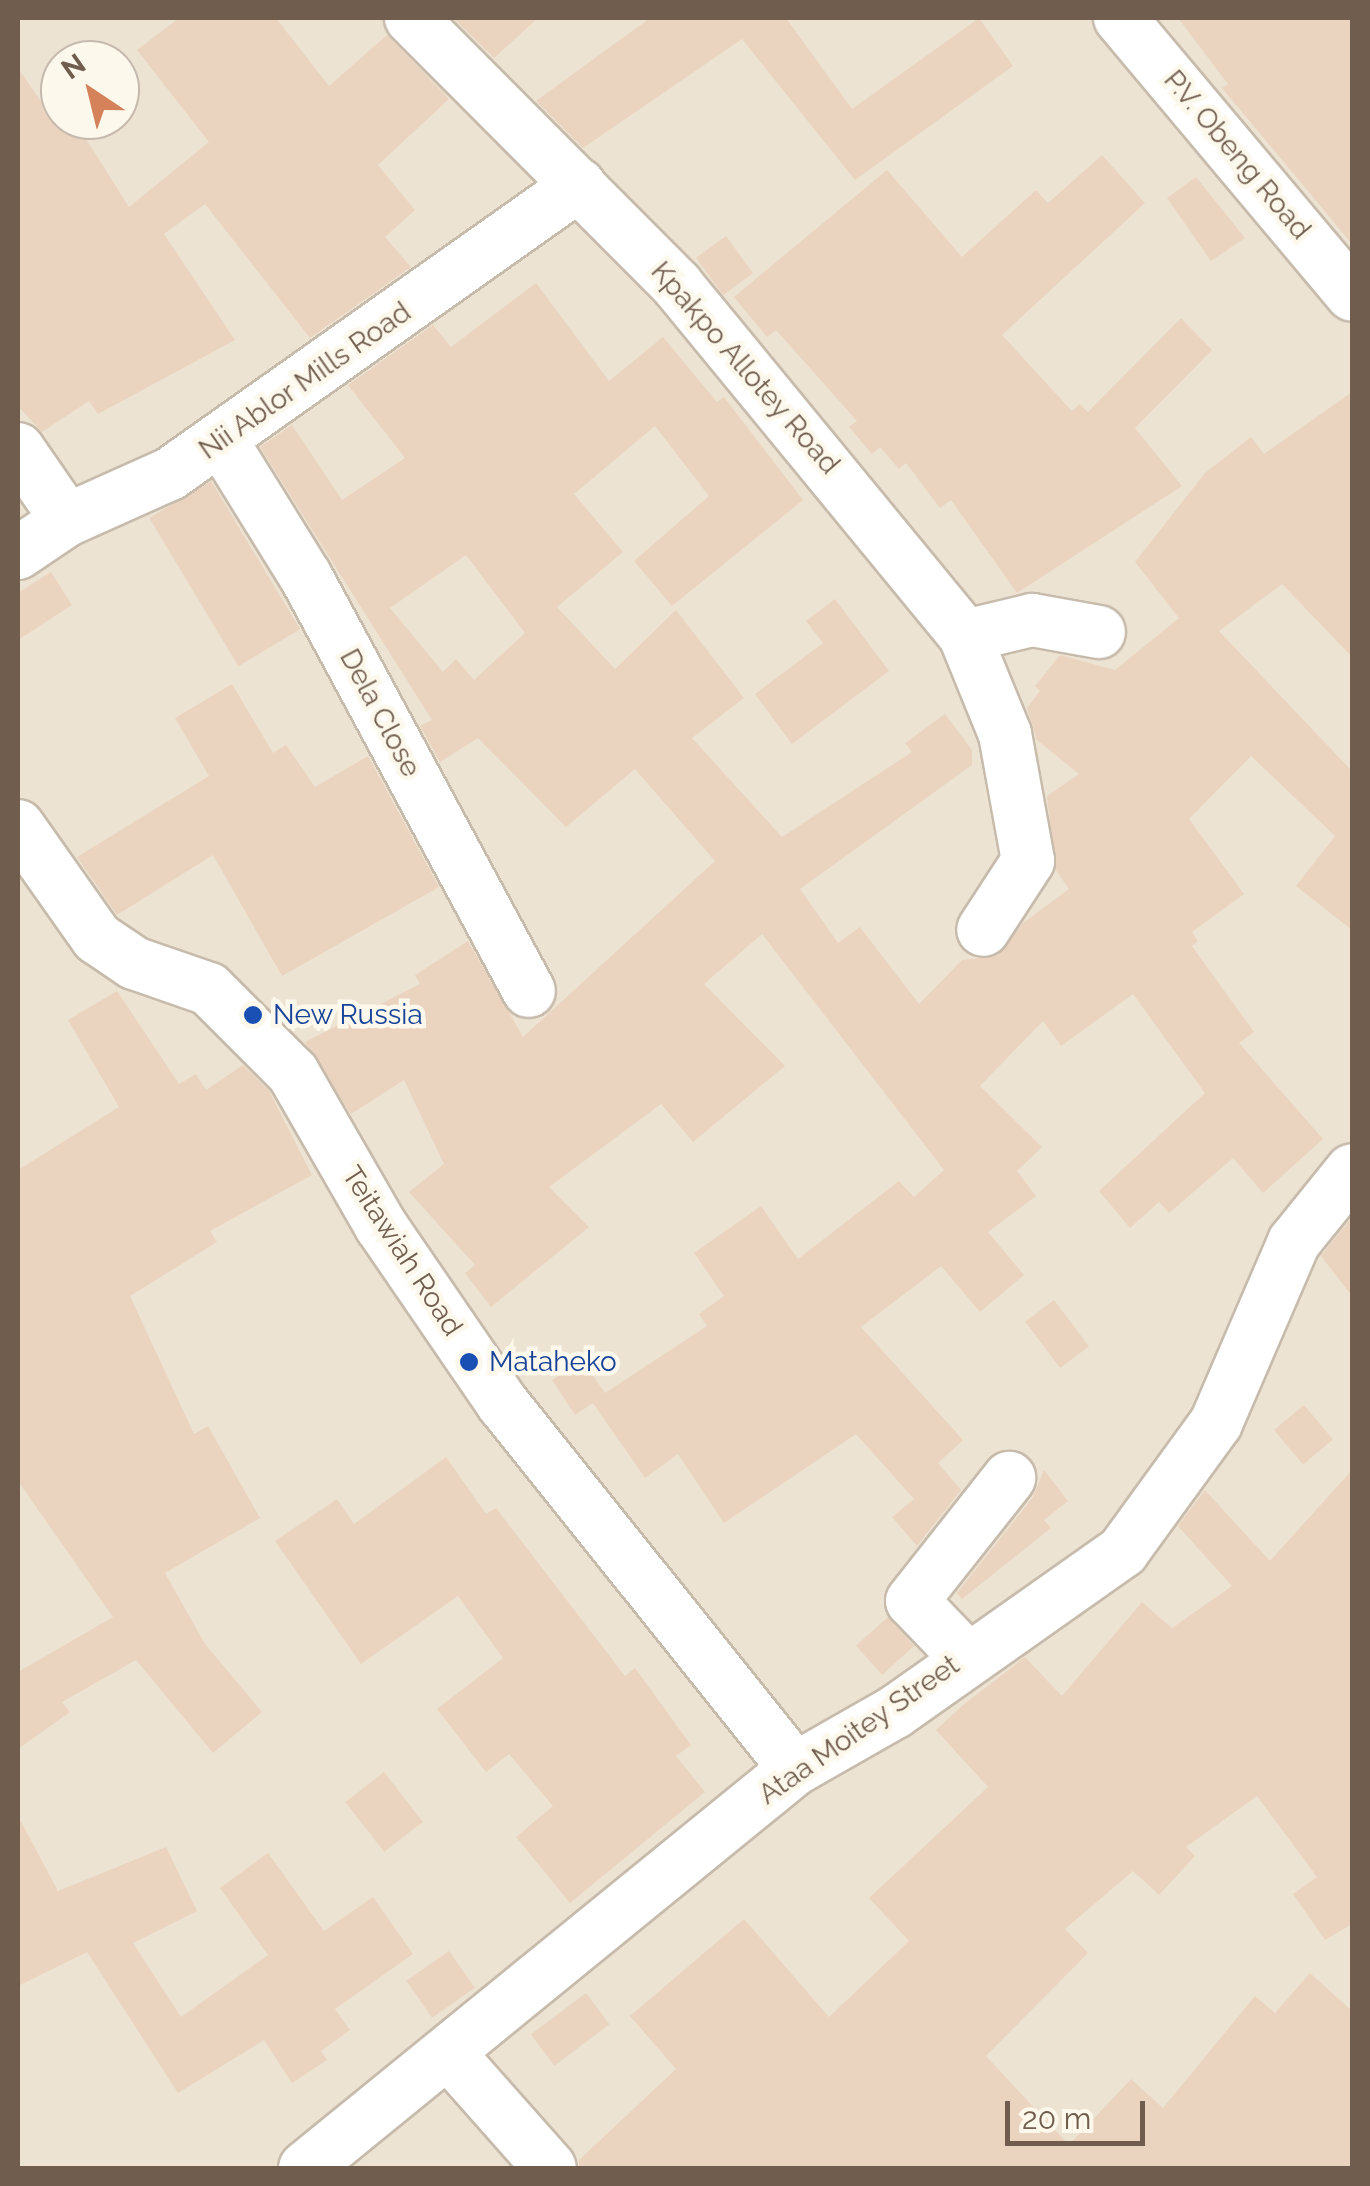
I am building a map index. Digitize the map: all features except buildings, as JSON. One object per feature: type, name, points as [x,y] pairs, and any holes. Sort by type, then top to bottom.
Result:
[{"type":"street","name":"Kpakpo Allotey Road","points":[[411,18],[578,184],[772,394],[964,636],[1005,734],[1028,861],[983,930]]},
{"type":"street","name":"P.V. Obeng Road","points":[[1120,18],[1352,294]]},
{"type":"street","name":"Nii Ablor Mills Road","points":[[18,553],[67,520],[170,474],[578,184]]},
{"type":"street","name":"Dela Close","points":[[221,440],[306,577],[529,991]]},
{"type":"street","points":[[18,449],[67,520]]},
{"type":"street","points":[[964,636],[1032,620],[1099,632]]},
{"type":"street","name":"Teitawiah Road","points":[[18,826],[97,938],[134,963],[210,989],[293,1073],[381,1226],[503,1404],[794,1770]]},
{"type":"street","name":"Ataa Moitey Street","points":[[305,2168],[451,2056],[794,1770],[895,1712],[965,1656],[1123,1551],[1216,1423],[1294,1242],[1352,1170]]},
{"type":"street","points":[[965,1656],[912,1601],[1008,1478]]},
{"type":"street","points":[[451,2056],[550,2168]]},
{"type":"shaded area","points":[[18,18],[1352,18],[1352,2168],[18,2168]]},
{"type":"place","name":"New Russia","points":[[253,1015]]},
{"type":"place","name":"Mataheko","points":[[469,1362]]}]
